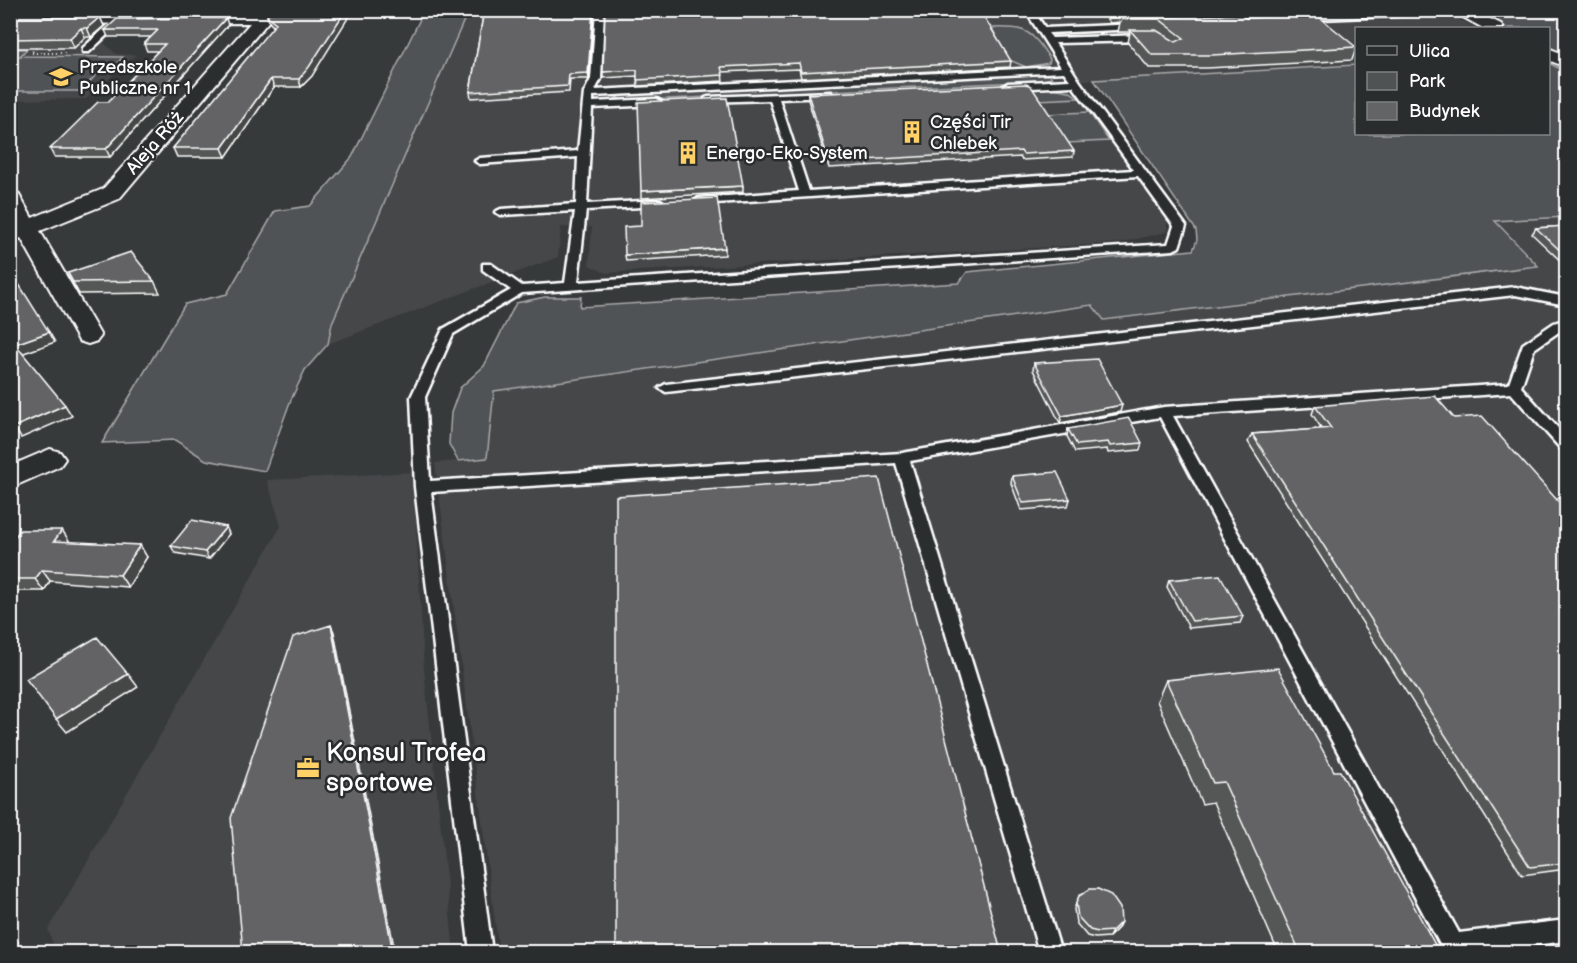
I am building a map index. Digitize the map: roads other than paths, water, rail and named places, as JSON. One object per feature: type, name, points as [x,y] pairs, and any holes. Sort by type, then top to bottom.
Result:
[{"type":"street","points":[[1459,11],[1494,27]]},
{"type":"street","points":[[10,19],[267,14]]},
{"type":"street","name":"Aleja Róż","points":[[19,232],[111,194],[267,14]]},
{"type":"street","points":[[1550,55],[1566,62]]},
{"type":"street","points":[[10,198],[19,232],[88,336]]},
{"type":"street","points":[[10,478],[50,459]]},
{"type":"lane","points":[[571,286],[580,230],[583,154],[588,105],[596,79],[600,10]]},
{"type":"lane","points":[[481,952],[423,487],[418,397],[448,332],[519,290],[1173,247],[1180,226],[1076,83],[1029,10]]},
{"type":"lane","points":[[1322,17],[1459,11]]},
{"type":"lane","points":[[86,50],[121,18]]},
{"type":"lane","points":[[1042,31],[1146,26]]},
{"type":"lane","points":[[1048,41],[1156,37]]},
{"type":"lane","points":[[590,93],[1067,69]]},
{"type":"lane","points":[[1001,86],[1076,83]]},
{"type":"lane","points":[[693,101],[834,94]]},
{"type":"lane","points":[[774,97],[805,194]]},
{"type":"lane","points":[[588,105],[669,102]]},
{"type":"lane","points":[[480,161],[583,154]]},
{"type":"lane","points":[[501,212],[1140,173]]},
{"type":"lane","points":[[488,267],[519,290]]},
{"type":"lane","points":[[666,388],[1515,291],[1566,301]]},
{"type":"lane","points":[[1514,388],[1528,347],[1566,323]]},
{"type":"lane","points":[[423,487],[902,458],[1164,412],[1514,388]]},
{"type":"lane","points":[[1514,388],[1566,446]]},
{"type":"lane","points":[[1164,412],[1454,949],[1566,931]]},
{"type":"lane","points":[[902,458],[1050,952]]},
{"type":"place","name":"Przedszkole Publiczne nr 1","points":[[61,77]]},
{"type":"place","name":"Części Tir Chlebek","points":[[912,132]]},
{"type":"place","name":"Energo-Eko-System","points":[[688,153]]},
{"type":"place","name":"Konsul Trofea sportowe","points":[[308,768]]}]
